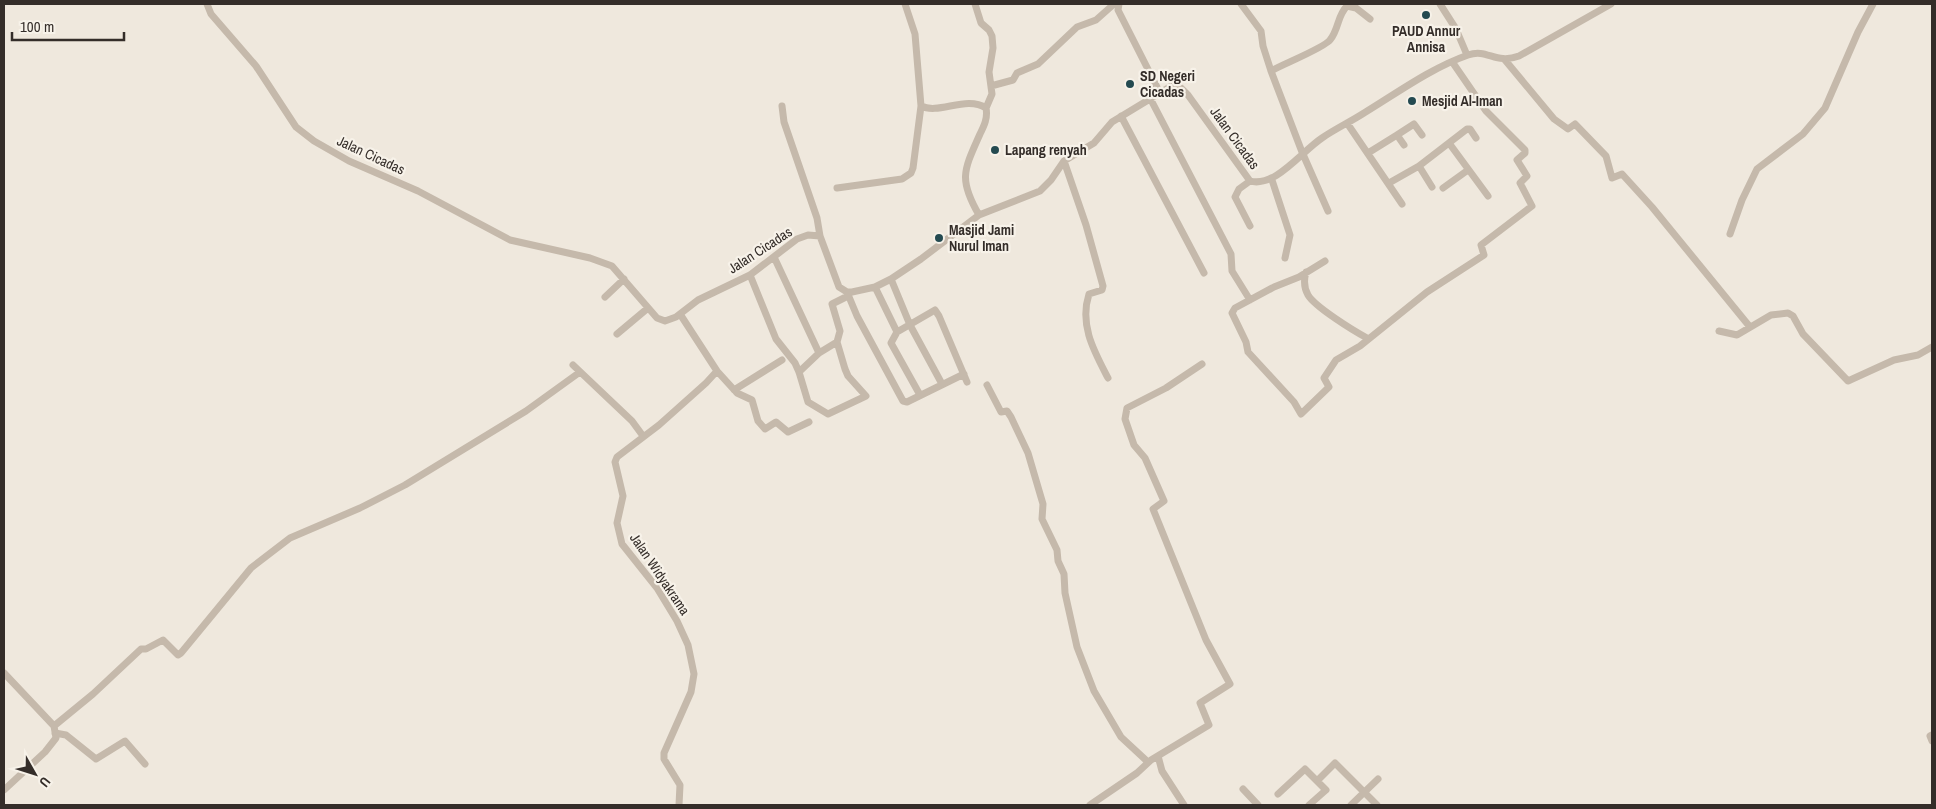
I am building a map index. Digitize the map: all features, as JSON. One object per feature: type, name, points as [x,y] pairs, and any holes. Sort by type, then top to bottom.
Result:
[{"type":"street","name":"Jalan Cicadas","points":[[207,4],[211,14],[256,66],[296,127],[304,135],[349,161],[418,191],[510,240],[604,262],[612,266],[661,321],[669,321],[698,300],[750,275],[797,239],[808,235],[820,236]]},
{"type":"street","points":[[837,188],[902,179],[907,177],[913,168],[921,106],[915,34],[905,4]]},
{"type":"street","points":[[975,4],[981,23],[989,30],[992,36],[993,48],[989,72],[990,99],[986,108],[986,118],[966,162],[965,175],[969,199],[978,215]]},
{"type":"street","points":[[991,86],[1013,80],[1017,73],[1038,64],[1077,27],[1096,20],[1114,4]]},
{"type":"street","points":[[1119,4],[1118,10],[1160,93]]},
{"type":"street","points":[[1241,4],[1261,31],[1263,46],[1271,70],[1302,152],[1328,211]]},
{"type":"street","points":[[1440,4],[1456,29],[1467,55],[1479,53],[1505,60],[1519,56],[1611,4]]},
{"type":"street","points":[[1730,234],[1742,200],[1757,169],[1803,134],[1825,108],[1858,32],[1873,4]]},
{"type":"street","points":[[1271,70],[1328,43],[1336,31],[1339,15],[1347,6],[1356,8],[1370,19]]},
{"type":"street","name":"Jalan Cicadas","points":[[847,294],[891,279],[921,259],[978,215],[1040,191],[1051,180],[1064,160],[1094,143],[1112,122],[1173,85],[1181,88],[1250,181],[1257,183],[1272,180],[1302,152],[1347,123],[1397,92],[1467,55]]},
{"type":"street","points":[[1505,60],[1554,119],[1568,128],[1575,124],[1604,155],[1612,178],[1622,174],[1652,207],[1750,328]]},
{"type":"street","points":[[1325,261],[1299,277],[1274,287],[1235,308],[1232,313],[1246,342],[1248,352],[1275,384],[1294,402],[1301,414],[1329,387],[1324,378],[1336,360],[1360,346],[1367,338],[1411,307],[1427,292],[1484,255],[1481,244],[1532,206],[1520,183],[1527,176],[1517,160],[1525,153],[1525,150],[1486,111],[1453,63]]},
{"type":"street","points":[[1150,98],[1231,254],[1232,271],[1250,300]]},
{"type":"street","points":[[921,106],[925,108],[977,104],[986,108]]},
{"type":"street","points":[[782,106],[784,122],[817,218],[820,236],[834,278],[839,287],[847,294],[901,399],[905,402],[964,374]]},
{"type":"street","points":[[1122,116],[1204,274]]},
{"type":"street","points":[[1347,123],[1402,204]]},
{"type":"street","points":[[1368,153],[1414,124],[1422,135]]},
{"type":"street","points":[[1389,183],[1419,166],[1469,128],[1476,138]]},
{"type":"street","points":[[1397,135],[1404,145]]},
{"type":"street","points":[[1449,143],[1488,196]]},
{"type":"street","points":[[1064,160],[1104,287],[1089,294],[1086,322],[1092,348],[1108,378]]},
{"type":"street","points":[[1419,166],[1432,187]]},
{"type":"street","points":[[1443,188],[1468,170]]},
{"type":"street","points":[[1272,180],[1290,235],[1285,258]]},
{"type":"street","points":[[1250,181],[1239,189],[1235,197],[1250,226]]},
{"type":"street","points":[[774,257],[819,353]]},
{"type":"street","points":[[1306,272],[1304,279],[1308,295],[1333,317],[1367,338]]},
{"type":"street","points":[[750,275],[776,339],[800,372],[808,402],[823,412],[831,414],[866,395],[848,376],[837,342],[840,331],[832,304],[847,294]]},
{"type":"street","points":[[605,297],[624,279]]},
{"type":"street","points":[[891,279],[910,325],[942,384]]},
{"type":"street","points":[[875,286],[897,332]]},
{"type":"street","points":[[617,334],[648,308]]},
{"type":"street","points":[[920,395],[890,343],[897,332],[936,310],[967,382]]},
{"type":"street","points":[[680,314],[717,370],[734,390],[752,400],[758,421],[765,429],[776,422],[788,432],[809,422]]},
{"type":"street","points":[[1719,331],[1737,335],[1771,315],[1788,314],[1792,316],[1803,334],[1846,380],[1894,360],[1918,355],[1932,347]]},
{"type":"street","points":[[800,372],[819,353],[837,342]]},
{"type":"street","points":[[734,390],[782,360]]},
{"type":"street","points":[[1090,805],[1137,773],[1148,762],[1210,725],[1200,703],[1230,683],[1219,667],[1187,596],[1153,509],[1164,500],[1145,458],[1134,445],[1124,415],[1127,408],[1166,388],[1202,364]]},
{"type":"street","points":[[573,365],[632,421],[644,436]]},
{"type":"street","name":"Jalan Widyakrama","points":[[679,805],[680,785],[664,759],[664,753],[691,692],[694,674],[688,645],[677,621],[657,588],[630,556],[618,534],[617,523],[623,496],[614,462],[617,457],[706,383],[717,370]]},
{"type":"street","points":[[4,790],[54,742],[55,730],[141,649],[146,649],[163,640],[180,654],[254,566],[290,538],[396,490],[476,440],[483,439],[556,392],[580,372]]},
{"type":"street","points":[[987,385],[1001,412],[1007,411],[1011,417],[1028,453],[1043,504],[1042,519],[1057,550],[1058,561],[1064,574],[1065,593],[1077,647],[1094,691],[1121,737],[1148,762]]},
{"type":"street","points":[[4,673],[55,730],[66,735],[96,759],[125,741],[146,764]]},
{"type":"street","points":[[1932,735],[1930,736],[1932,741]]},
{"type":"street","points":[[1158,756],[1162,771],[1184,805]]},
{"type":"street","points":[[1317,781],[1335,763],[1377,805]]},
{"type":"street","points":[[1278,794],[1305,769],[1326,790],[1309,805]]},
{"type":"street","points":[[1351,805],[1378,780]]},
{"type":"street","points":[[1243,790],[1258,805]]},
{"type":"place","name":"PAUD Annur Annisa","points":[[1426,15]]},
{"type":"place","name":"SD Negeri Cicadas","points":[[1130,84]]},
{"type":"place","name":"Mesjid Al-Iman","points":[[1412,101]]},
{"type":"place","name":"Lapang renyah","points":[[995,150]]},
{"type":"place","name":"Masjid Jami Nurul Iman","points":[[939,238]]}]
